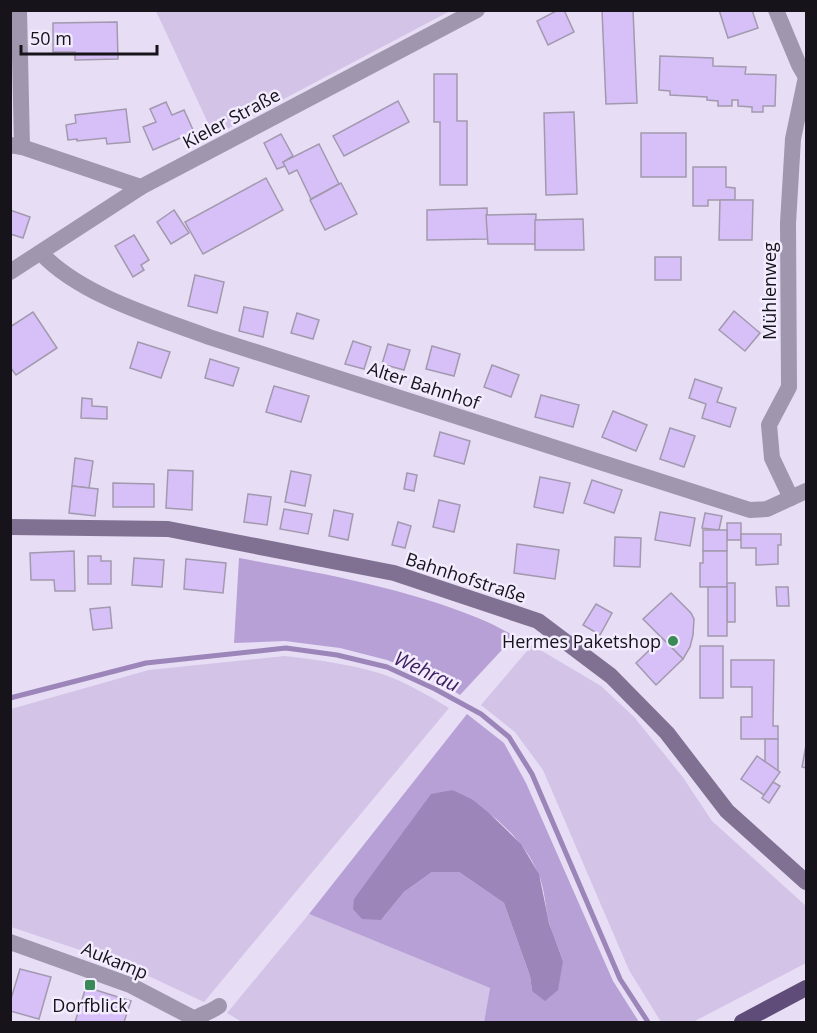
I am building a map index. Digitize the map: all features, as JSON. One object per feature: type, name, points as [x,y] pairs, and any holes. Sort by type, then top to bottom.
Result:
[{"type":"highway","points":[[742,1023],[807,988]]},
{"type":"main road","name":"Bahnhofstraße","points":[[10,527],[168,529],[394,573],[538,621],[611,676],[667,733],[728,811],[807,882]]},
{"type":"street","points":[[19,10],[16,146],[141,187]]},
{"type":"street","name":"Kieler Straße","points":[[10,272],[141,187],[477,10]]},
{"type":"street","name":"Mühlenweg","points":[[777,10],[806,77],[793,139],[788,223],[789,387],[769,426],[772,458],[791,498]]},
{"type":"street","name":"Alter Bahnhof","points":[[41,253],[55,268],[120,305],[208,337],[750,510],[767,509],[807,491]]},
{"type":"street","name":"Aukamp","points":[[10,942],[130,985],[195,1021]]},
{"type":"street","points":[[195,1021],[219,1006]]},
{"type":"shaded area","points":[[156,11],[450,11],[214,136]]},
{"type":"shaded area","points":[[239,558],[390,589],[449,607],[515,636],[460,695],[432,677],[387,660],[340,648],[285,641],[234,643]]},
{"type":"shaded area","points":[[532,645],[601,686],[634,717],[682,776],[712,821],[806,906],[806,963],[693,1022],[661,1022],[629,970],[543,770],[515,732],[481,705]]},
{"type":"shaded area","points":[[285,656],[346,665],[382,674],[416,689],[449,708],[204,1002],[125,965],[11,927],[11,709],[149,670]]},
{"type":"shaded area","points":[[467,714],[504,743],[526,783],[613,981],[639,1022],[484,1022],[490,988],[309,914]],"holes":[[[453,790],[479,806],[503,825],[523,847],[540,879],[549,922],[563,961],[532,991],[530,976],[504,903],[459,872],[432,872],[404,892],[381,920]]]},
{"type":"shaded area","points":[[453,790],[473,800],[521,844],[539,874],[549,923],[563,961],[558,990],[545,1001],[532,991],[530,976],[504,903],[459,872],[432,872],[404,892],[381,920],[362,919],[353,909],[354,899],[431,794]]},
{"type":"shaded area","points":[[309,914],[490,988],[484,1022],[242,1022],[227,1013]]},
{"type":"building","points":[[558,10],[564,10],[574,32],[548,45],[537,21]]},
{"type":"building","points":[[602,10],[633,10],[637,103],[606,104]]},
{"type":"building","points":[[719,10],[752,10],[758,28],[728,38]]},
{"type":"building","points":[[117,22],[118,59],[75,60],[75,52],[53,52],[53,23]]},
{"type":"building","points":[[660,56],[713,58],[713,66],[746,67],[745,74],[776,75],[775,106],[763,106],[763,112],[752,112],[752,107],[738,106],[738,100],[732,100],[732,106],[718,106],[718,101],[707,100],[707,97],[670,95],[670,91],[659,90]]},
{"type":"building","points":[[434,74],[457,74],[457,121],[467,121],[467,185],[440,185],[440,122],[434,122]]},
{"type":"building","points":[[398,101],[409,122],[344,156],[333,136]]},
{"type":"building","points":[[166,102],[172,115],[184,110],[194,132],[153,150],[143,127],[156,122],[150,109]]},
{"type":"building","points":[[126,109],[130,142],[107,144],[106,138],[68,140],[66,125],[76,123],[75,115]]},
{"type":"building","points":[[574,112],[577,194],[546,195],[544,113]]},
{"type":"building","points":[[641,133],[686,133],[686,177],[641,177]]},
{"type":"building","points":[[281,134],[293,156],[283,162],[285,166],[277,169],[264,143]]},
{"type":"building","points":[[319,144],[339,184],[311,199],[297,170],[289,174],[283,162]]},
{"type":"building","points":[[693,167],[726,167],[726,187],[735,188],[735,200],[708,200],[708,206],[693,206]]},
{"type":"building","points":[[266,178],[283,210],[203,254],[185,222]]},
{"type":"building","points":[[341,183],[357,214],[325,230],[310,200]]},
{"type":"building","points":[[720,200],[753,200],[752,240],[719,240]]},
{"type":"building","points":[[487,208],[488,239],[427,240],[427,210]]},
{"type":"building","points":[[10,210],[30,217],[23,238],[10,234]]},
{"type":"building","points":[[174,210],[189,233],[171,244],[157,222]]},
{"type":"building","points":[[536,214],[535,244],[488,244],[486,215]]},
{"type":"building","points":[[583,219],[584,250],[535,250],[535,220]]},
{"type":"building","points":[[134,235],[149,260],[141,265],[144,270],[133,277],[115,246]]},
{"type":"building","points":[[655,257],[681,257],[681,280],[655,280]]},
{"type":"building","points":[[195,275],[224,282],[217,313],[188,306]]},
{"type":"building","points":[[244,307],[268,312],[263,337],[239,331]]},
{"type":"building","points":[[734,311],[760,333],[745,351],[719,330]]},
{"type":"building","points":[[33,312],[57,348],[16,375],[10,367],[10,327]]},
{"type":"building","points":[[297,313],[319,320],[313,339],[291,333]]},
{"type":"building","points":[[353,341],[371,347],[364,369],[345,364]]},
{"type":"building","points":[[138,342],[170,352],[161,378],[130,368]]},
{"type":"building","points":[[388,344],[410,350],[404,370],[382,364]]},
{"type":"building","points":[[432,346],[460,354],[454,376],[426,369]]},
{"type":"building","points":[[210,359],[239,368],[233,386],[205,378]]},
{"type":"building","points":[[492,365],[519,375],[511,397],[484,387]]},
{"type":"building","points":[[695,379],[722,388],[717,402],[736,408],[730,427],[702,418],[706,404],[689,398]]},
{"type":"building","points":[[274,386],[309,396],[301,422],[266,412]]},
{"type":"building","points":[[541,395],[579,405],[573,427],[535,417]]},
{"type":"building","points":[[82,398],[92,399],[92,406],[107,407],[107,419],[81,418]]},
{"type":"building","points":[[613,411],[647,425],[636,451],[602,437]]},
{"type":"building","points":[[670,428],[695,436],[684,467],[660,459]]},
{"type":"building","points":[[440,432],[470,441],[464,464],[434,456]]},
{"type":"building","points":[[75,458],[93,461],[89,488],[72,486]]},
{"type":"building","points":[[168,470],[193,471],[192,510],[166,508]]},
{"type":"building","points":[[291,471],[311,475],[305,506],[285,502]]},
{"type":"building","points":[[407,473],[417,475],[414,491],[404,489]]},
{"type":"building","points":[[540,477],[570,483],[563,513],[534,507]]},
{"type":"building","points":[[592,480],[622,490],[614,513],[584,503]]},
{"type":"building","points":[[113,483],[154,484],[154,507],[113,507]]},
{"type":"building","points":[[72,486],[98,489],[95,516],[69,513]]},
{"type":"building","points":[[248,494],[271,497],[267,525],[244,522]]},
{"type":"building","points":[[439,500],[460,505],[454,532],[433,527]]},
{"type":"building","points":[[284,509],[312,514],[308,534],[280,529]]},
{"type":"building","points":[[334,510],[353,514],[348,540],[329,536]]},
{"type":"building","points":[[660,512],[695,518],[690,546],[655,540]]},
{"type":"building","points":[[705,513],[722,516],[719,530],[702,528]]},
{"type":"building","points":[[398,522],[411,526],[405,548],[392,545]]},
{"type":"building","points":[[727,523],[741,523],[741,540],[727,540]]},
{"type":"building","points":[[703,530],[727,530],[727,551],[703,551]]},
{"type":"building","points":[[741,534],[781,534],[781,545],[778,545],[778,564],[756,565],[756,548],[741,548]]},
{"type":"building","points":[[615,537],[641,538],[640,567],[614,566]]},
{"type":"building","points":[[517,544],[559,550],[555,579],[514,573]]},
{"type":"building","points":[[74,551],[75,591],[55,591],[54,580],[31,580],[30,553]]},
{"type":"building","points":[[703,551],[727,551],[727,587],[700,587],[700,563],[703,563]]},
{"type":"building","points":[[88,556],[101,556],[101,561],[111,561],[111,584],[88,584]]},
{"type":"building","points":[[134,558],[164,560],[162,587],[132,585]]},
{"type":"building","points":[[186,559],[226,563],[223,593],[184,589]]},
{"type":"building","points":[[727,583],[735,583],[735,622],[727,622]]},
{"type":"building","points":[[708,587],[727,587],[727,636],[708,636]]},
{"type":"building","points":[[776,587],[788,587],[789,606],[777,606]]},
{"type":"building","points":[[671,593],[694,619],[690,647],[683,659],[643,619]]},
{"type":"building","points":[[596,604],[612,613],[600,635],[583,625]]},
{"type":"building","points":[[110,607],[112,628],[93,630],[90,609]]},
{"type":"building","points":[[662,638],[683,659],[656,685],[636,663]]},
{"type":"building","points":[[700,646],[723,646],[723,698],[700,698]]},
{"type":"building","points":[[731,660],[774,660],[773,726],[778,726],[778,739],[741,739],[741,717],[752,717],[752,687],[731,687]]},
{"type":"building","points":[[765,739],[778,739],[778,771],[765,762]]},
{"type":"building","points":[[806,745],[806,768],[802,767]]},
{"type":"building","points":[[757,756],[780,772],[764,795],[741,779]]},
{"type":"building","points":[[773,782],[780,786],[769,803],[762,798]]},
{"type":"building","points":[[20,969],[51,977],[39,1019],[10,1011],[10,1002]]},
{"type":"building","points":[[86,987],[131,1001],[124,1022],[75,1022]]},
{"type":"waterway","name":"Wehrau","points":[[10,698],[146,663],[286,648],[337,655],[387,667],[435,689],[481,714],[509,737],[532,774],[620,979],[648,1022]]},
{"type":"place","name":"Hermes Paketshop","points":[[673,641]]},
{"type":"place","name":"Dorfblick","points":[[90,985]]}]
